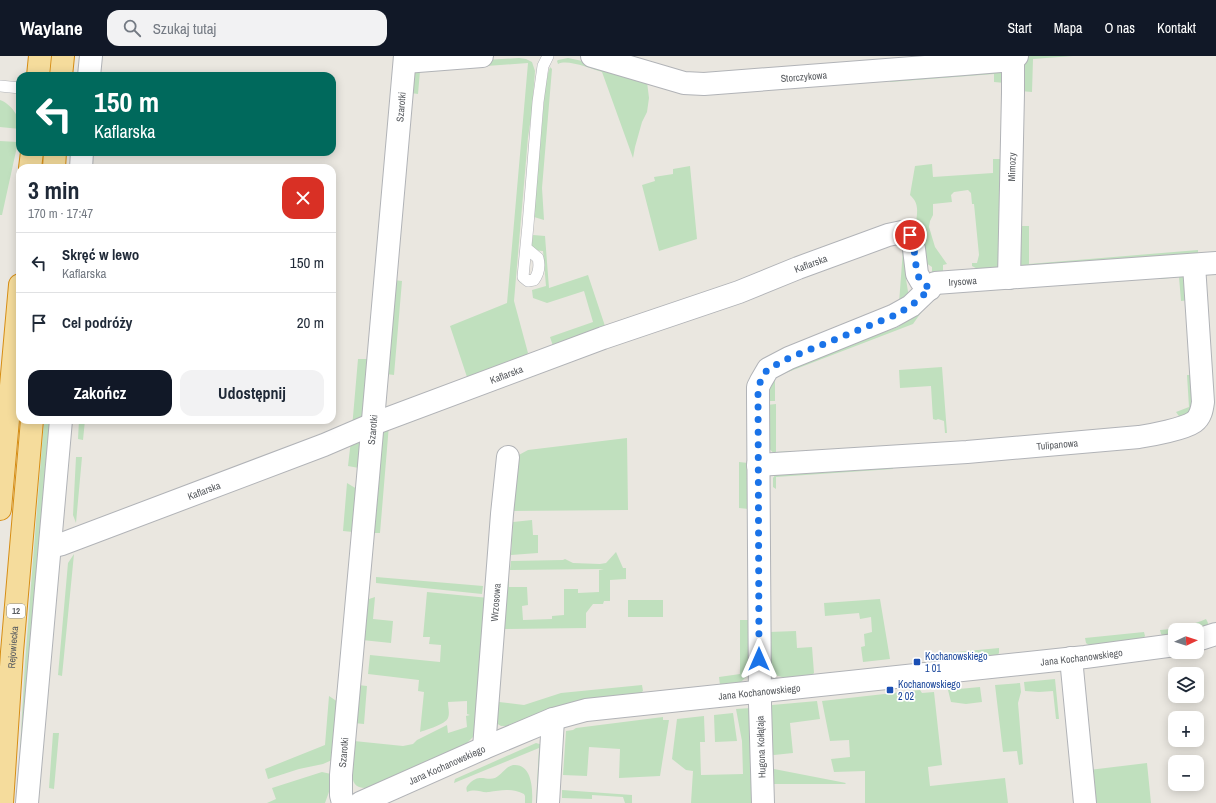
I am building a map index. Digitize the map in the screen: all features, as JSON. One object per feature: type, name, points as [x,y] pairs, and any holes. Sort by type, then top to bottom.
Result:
[{"type":"highway","points":[[38,72],[40,56]]},
{"type":"highway","points":[[62,72],[63,56]]},
{"type":"highway","points":[[0,498],[16,328]]},
{"type":"highway","name":"Rejowiecka","points":[[2,803],[12,652],[32,424]]},
{"type":"street","points":[[89,72],[91,56]]},
{"type":"street","points":[[405,59],[482,56]]},
{"type":"street","name":"Storczykowa","points":[[592,56],[676,81],[696,84],[822,75],[1014,57]]},
{"type":"street","name":"Mimozy","points":[[1009,278],[1014,57]]},
{"type":"street","name":"Szarotki","points":[[343,803],[341,795],[341,776],[405,59]]},
{"type":"street","name":"Kaflarska","points":[[50,547],[62,544],[324,445],[373,424],[603,338],[739,292],[798,268],[888,235],[902,232],[910,235],[914,249],[917,274],[921,281],[930,289]]},
{"type":"street","name":"Irysowa","points":[[760,691],[758,387],[768,369],[789,358],[893,316],[911,306],[935,283],[1216,263]]},
{"type":"street","name":"Tulipanowa","points":[[758,465],[967,452],[1139,437],[1165,432],[1195,422],[1201,413],[1203,402],[1194,265]]},
{"type":"street","points":[[27,803],[60,424]]},
{"type":"street","name":"Wrzosowa","points":[[484,748],[501,519],[508,457]]},
{"type":"street","points":[[1204,638],[1216,634]]},
{"type":"street","name":"Jana Kochanowskiego","points":[[360,803],[484,748],[552,720],[586,710],[1071,658],[1168,646]]},
{"type":"street","points":[[1071,658],[1085,803]]},
{"type":"street","name":"Hugona Kołłątaja","points":[[760,691],[763,803]]},
{"type":"street","points":[[548,803],[552,720]]},
{"type":"lane","points":[[526,248],[543,66],[548,56]]},
{"type":"lane","points":[[0,86],[16,88]]},
{"type":"green space","points":[[1029,56],[1073,56],[1033,59],[1032,92],[1020,91],[1024,60]]},
{"type":"green space","points":[[519,58],[532,62],[535,71],[514,301],[528,353],[517,365],[469,383],[450,326],[507,303],[528,63],[420,71],[418,94],[411,93],[413,72],[469,61]]},
{"type":"green space","points":[[568,58],[597,64],[647,82],[649,98],[647,112],[642,122],[633,158],[602,72],[568,63],[558,64],[558,60]]},
{"type":"green space","points":[[550,67],[552,69],[542,188],[544,220],[534,217],[545,89]]},
{"type":"green space","points":[[999,70],[1003,74],[1005,83],[994,82],[994,74],[890,82],[889,76]]},
{"type":"green space","points":[[0,100],[8,104],[16,114],[16,129],[0,127]]},
{"type":"green space","points":[[0,141],[16,142],[16,151],[2,215],[0,215]]},
{"type":"green space","points":[[993,159],[1004,159],[1001,262],[994,271],[985,273],[972,266],[972,263],[977,263],[979,255],[974,204],[972,204],[971,193],[968,190],[954,192],[951,195],[952,202],[933,204],[933,215],[929,227],[935,247],[947,264],[943,265],[943,276],[933,278],[932,267],[923,261],[916,230],[917,207],[914,199],[910,195],[915,166],[932,164],[933,177],[993,173]]},
{"type":"green space","points":[[690,166],[697,239],[659,251],[642,185],[655,181],[654,177],[673,174],[673,169]]},
{"type":"green space","points":[[1017,226],[1029,226],[1029,264],[1198,250],[1198,256],[1020,268]]},
{"type":"green space","points":[[533,235],[545,236],[549,288],[588,275],[607,332],[553,346],[550,337],[593,322],[584,291],[547,303],[533,298],[532,290],[546,286],[543,251],[531,250]]},
{"type":"green space","points":[[904,236],[907,269],[906,279],[909,298],[899,303]]},
{"type":"green space","points":[[1160,273],[1184,273],[1190,300],[1181,301],[1179,277],[1161,279]]},
{"type":"green space","points":[[394,280],[402,281],[394,375],[386,374]]},
{"type":"green space","points":[[922,305],[925,307],[913,324],[775,377],[775,401],[767,401],[770,381],[784,369],[898,327],[916,314]]},
{"type":"green space","points":[[358,359],[368,359],[363,423],[352,428]]},
{"type":"green space","points":[[942,367],[947,433],[945,433],[944,421],[933,419],[931,386],[900,388],[899,370]]},
{"type":"green space","points":[[1187,375],[1195,375],[1195,411],[1181,419],[1176,412],[1189,407]]},
{"type":"green space","points":[[776,404],[776,452],[795,451],[795,457],[783,457],[777,455],[768,447],[767,405]]},
{"type":"green space","points":[[44,424],[55,424],[17,803],[25,662]]},
{"type":"green space","points":[[79,424],[85,424],[83,440],[78,439]]},
{"type":"green space","points":[[389,425],[380,533],[372,533],[380,430]]},
{"type":"green space","points":[[627,438],[628,510],[510,511],[515,457],[528,450]]},
{"type":"green space","points":[[351,440],[360,440],[359,468],[348,466]]},
{"type":"green space","points":[[76,457],[82,457],[76,523],[73,515]]},
{"type":"green space","points":[[739,462],[748,463],[749,509],[739,508]]},
{"type":"green space","points":[[892,463],[893,469],[776,477],[776,489],[773,487],[773,478],[775,475]]},
{"type":"green space","points":[[347,483],[357,489],[353,532],[343,531]]},
{"type":"green space","points":[[532,520],[533,535],[538,535],[538,553],[511,555],[513,522]]},
{"type":"green space","points":[[616,552],[623,568],[626,568],[626,579],[610,580],[610,601],[604,601],[603,604],[593,604],[586,613],[586,628],[504,629],[500,679],[505,582],[509,581],[509,587],[527,587],[528,605],[522,606],[523,620],[552,619],[552,616],[564,615],[564,589],[578,589],[578,593],[599,592],[599,570],[604,569],[510,570],[511,561],[565,559],[573,563],[600,564],[606,563]]},
{"type":"green space","points":[[74,554],[62,676],[58,675],[68,563]]},
{"type":"green space","points":[[376,577],[483,586],[482,594],[376,583]]},
{"type":"green space","points":[[427,592],[489,598],[475,731],[473,737],[465,745],[368,788],[362,788],[353,781],[354,741],[403,746],[413,744],[417,740],[447,725],[448,733],[467,727],[466,716],[470,715],[467,714],[467,701],[448,702],[448,718],[436,726],[420,732],[424,692],[418,691],[419,680],[368,674],[370,655],[440,662],[441,645],[429,644],[430,637],[423,637]]},
{"type":"green space","points":[[375,597],[373,619],[393,621],[391,643],[362,640],[366,600]]},
{"type":"green space","points":[[880,599],[890,659],[863,662],[861,647],[865,646],[864,634],[872,632],[871,617],[860,619],[859,613],[825,616],[824,603]]},
{"type":"green space","points":[[628,600],[663,600],[663,617],[628,617]]},
{"type":"green space","points":[[1206,619],[1208,623],[1207,627],[1204,628],[1204,623],[1195,623]]},
{"type":"green space","points":[[740,620],[750,620],[749,674],[741,682],[720,685],[719,677],[740,674]]},
{"type":"green space","points":[[1168,629],[1168,636],[1164,637],[1160,630]]},
{"type":"green space","points":[[796,631],[797,648],[812,647],[814,673],[811,676],[785,678],[775,675],[770,668],[769,632]]},
{"type":"green space","points":[[1144,632],[1145,636],[1142,640],[1090,646],[1086,643],[1085,638]]},
{"type":"green space","points":[[999,648],[999,653],[997,656],[951,661],[948,658],[947,653]]},
{"type":"green space","points":[[1055,679],[1059,719],[1056,719],[1053,691],[1025,691],[1024,682]]},
{"type":"green space","points":[[1020,683],[1021,692],[1018,703],[1023,764],[1019,765],[1017,751],[1003,752],[995,685]]},
{"type":"green space","points":[[358,685],[367,686],[364,724],[354,723]]},
{"type":"green space","points":[[642,685],[643,691],[639,694],[509,726],[501,726],[496,723],[499,694],[499,702],[524,705],[561,693]]},
{"type":"green space","points":[[980,687],[982,702],[966,704],[951,702],[948,690]]},
{"type":"green space","points":[[920,690],[922,693],[934,692],[942,765],[928,767],[930,786],[1005,778],[1008,803],[865,803],[865,771],[834,772],[831,759],[850,757],[849,740],[830,741],[822,701]]},
{"type":"green space","points":[[329,696],[338,702],[332,760],[323,764],[299,769],[268,779],[265,769],[325,745]]},
{"type":"green space","points":[[817,701],[820,719],[790,723],[793,753],[774,755],[769,752],[769,707],[772,705]]},
{"type":"green space","points":[[751,708],[756,803],[691,803],[693,771],[686,770],[672,759],[677,719],[704,716],[705,742],[700,742],[701,775],[743,774],[742,741],[736,709]]},
{"type":"green space","points":[[733,713],[737,741],[715,742],[714,715]]},
{"type":"green space","points":[[663,717],[663,720],[669,720],[660,776],[619,778],[620,749],[589,747],[587,776],[563,775],[566,731],[576,728]]},
{"type":"green space","points":[[53,733],[59,733],[54,789],[49,788]]},
{"type":"green space","points":[[536,743],[543,745],[540,803],[536,803],[539,748],[454,783],[455,779]]},
{"type":"green space","points":[[1147,763],[1151,803],[1089,803],[1089,770]]},
{"type":"green space","points":[[519,765],[528,772],[532,791],[532,803],[525,803],[524,794],[511,790],[486,792],[473,790],[467,792],[466,789],[469,784],[476,779],[495,778],[508,767]]},
{"type":"green space","points":[[774,769],[846,783],[774,784]]},
{"type":"green space","points":[[322,772],[331,774],[330,789],[325,803],[267,803],[276,799],[272,788]]},
{"type":"green space","points":[[562,790],[632,795],[632,803],[625,803],[623,797],[592,795],[592,799],[562,798]]},
{"type":"place","name":"Kochanowskiego 1 01","points":[[917,662]]},
{"type":"place","name":"Kochanowskiego 2 02","points":[[890,690]]},
{"type":"route","points":[[759,659],[758,387],[768,369],[789,358],[893,316],[911,306],[930,289],[921,281],[917,274],[914,249],[910,235]]}]
